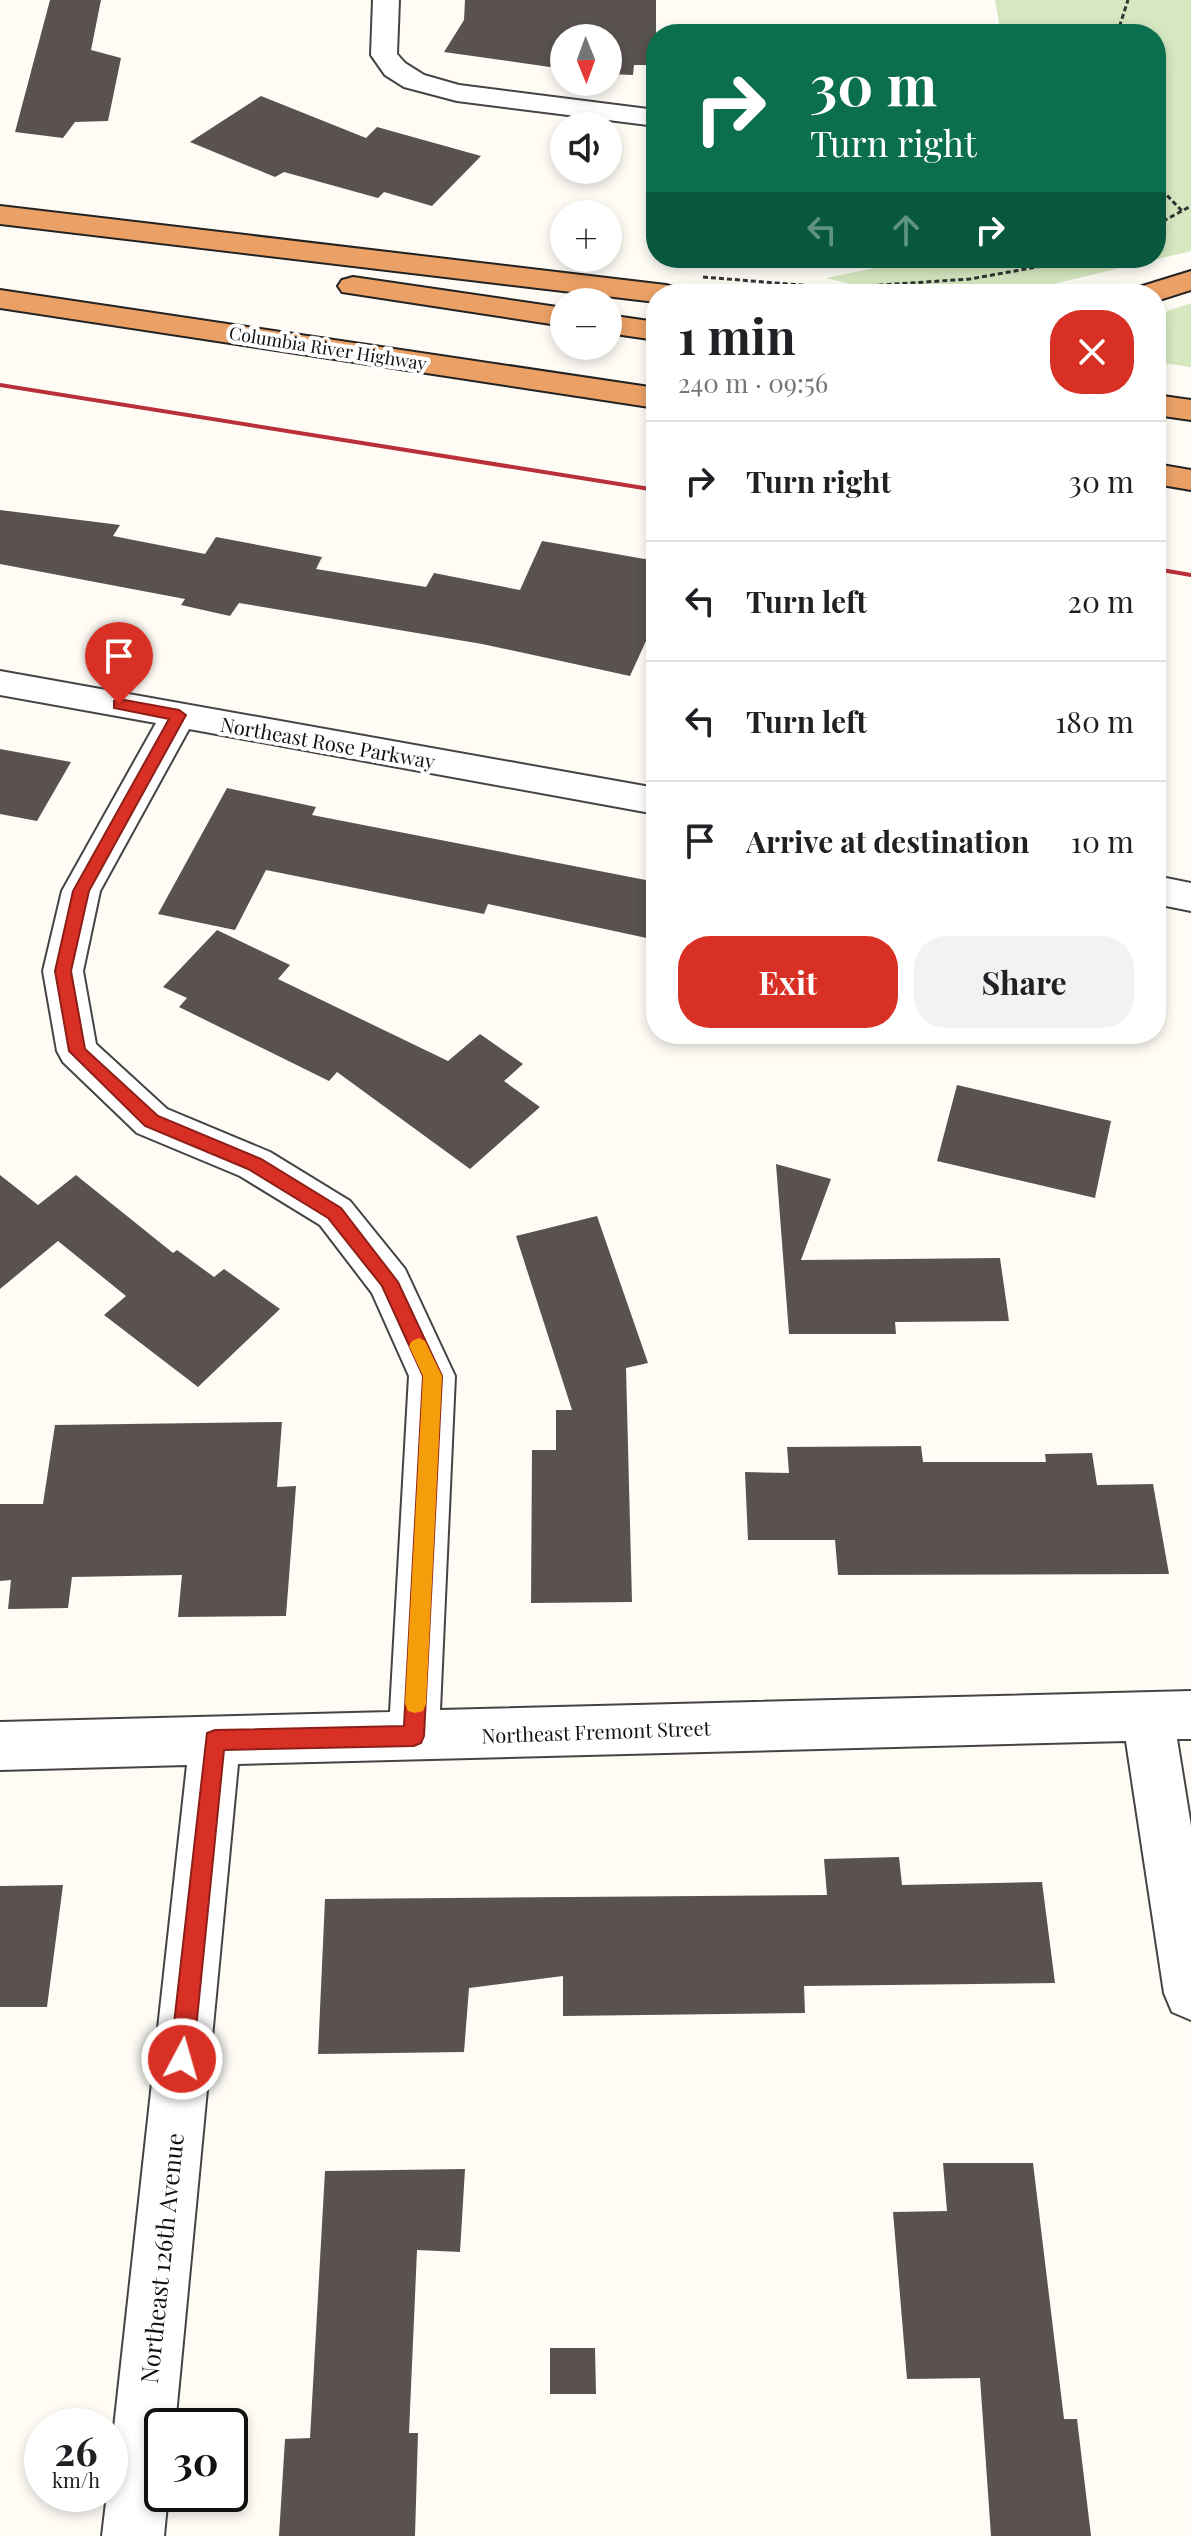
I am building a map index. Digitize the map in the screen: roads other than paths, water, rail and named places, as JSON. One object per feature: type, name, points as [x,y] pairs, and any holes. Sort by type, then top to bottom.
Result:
[{"type":"highway","points":[[0,215],[646,292]]},
{"type":"highway","points":[[0,234],[550,315]]},
{"type":"highway","points":[[1166,288],[1191,280]]},
{"type":"highway","name":"Columbia River Highway","points":[[0,299],[646,396]]},
{"type":"highway","points":[[622,326],[646,330]]},
{"type":"highway","points":[[1166,406],[1191,410]]},
{"type":"highway","points":[[1166,476],[1191,480]]},
{"type":"street","points":[[386,0],[384,55],[395,69],[414,81],[457,93],[646,117]]},
{"type":"street","name":"Northeast Rose Parkway","points":[[0,683],[646,799]]},
{"type":"street","points":[[179,715],[81,891],[63,971],[77,1051],[152,1121],[255,1164],[335,1213],[389,1282],[432,1376],[414,1736]]},
{"type":"street","points":[[1166,892],[1191,897]]},
{"type":"street","points":[[1170,1715],[1191,1993]]},
{"type":"street","name":"Northeast Fremont Street","points":[[0,1746],[1170,1715]]},
{"type":"street","name":"Northeast 126th Avenue","points":[[133,2536],[215,1740]]},
{"type":"railway","points":[[0,385],[646,488]]},
{"type":"railway","points":[[1166,571],[1191,575]]}]
